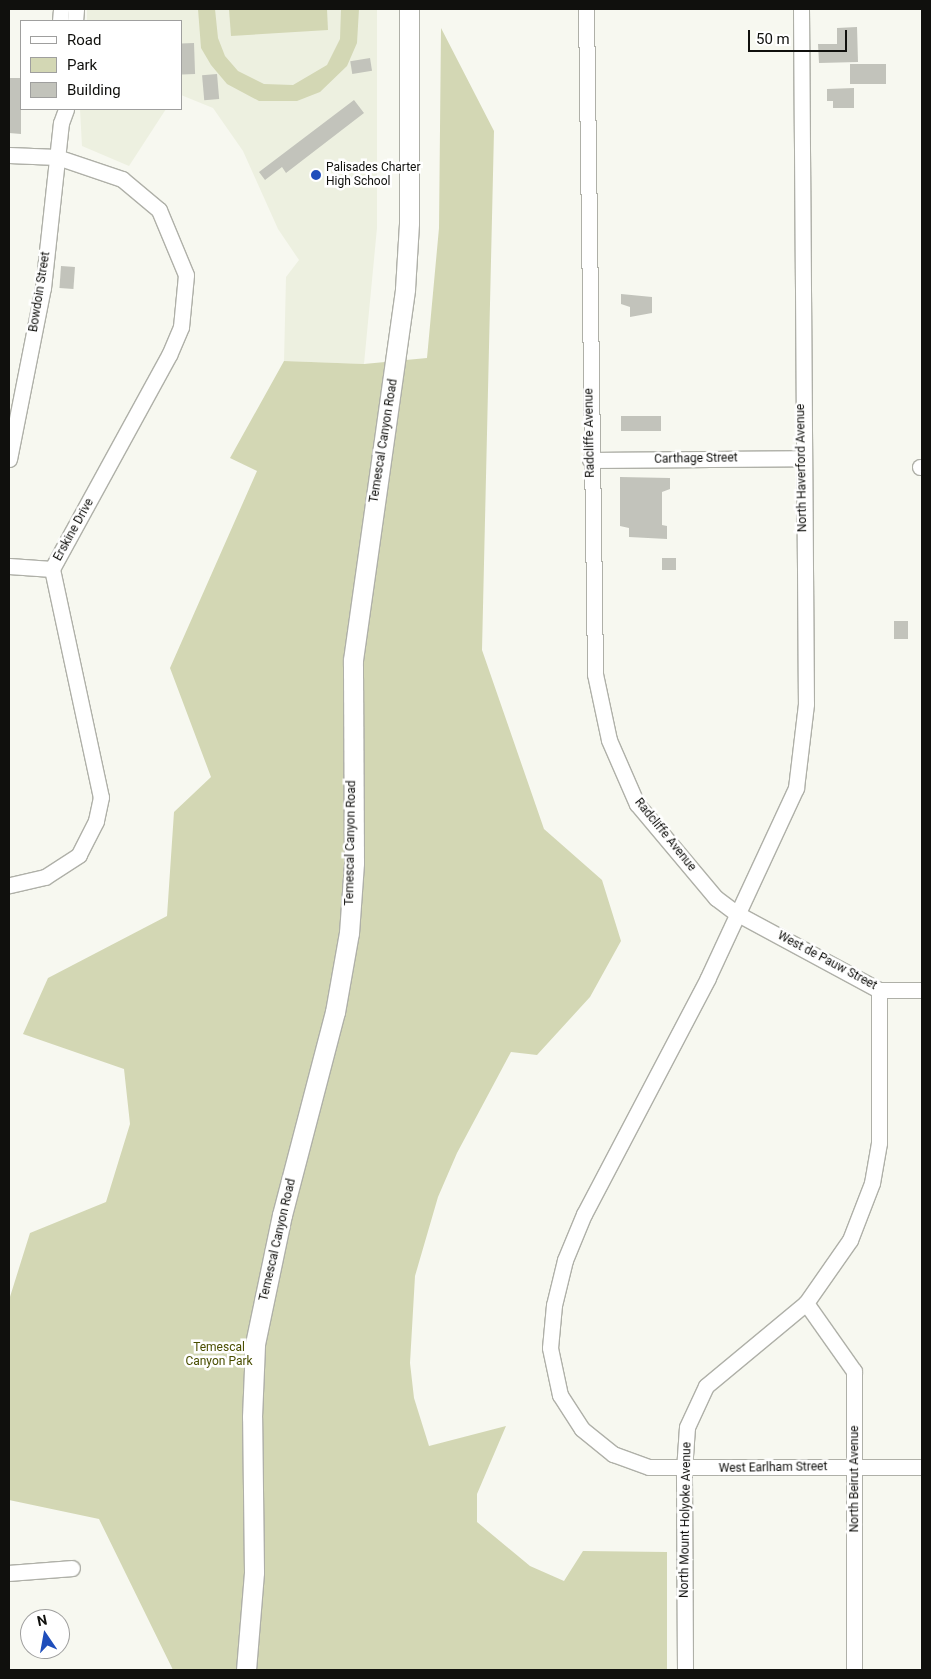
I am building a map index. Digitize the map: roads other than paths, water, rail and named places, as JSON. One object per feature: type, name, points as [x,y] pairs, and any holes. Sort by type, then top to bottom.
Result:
[{"type":"main road","name":"Temescal Canyon Road","points":[[246,1670],[254,1572],[252,1417],[256,1344],[282,1214],[335,1012],[349,933],[354,863],[353,660],[405,289],[409,223],[410,9]]},
{"type":"street","name":"Radcliffe Avenue","points":[[586,9],[590,460],[595,674],[609,740],[637,804],[716,898],[736,913]]},
{"type":"street","name":"North Haverford Avenue","points":[[736,913],[796,788],[806,704],[802,458],[800,9]]},
{"type":"street","name":"Bowdoin Street","points":[[9,459],[43,288],[61,113]]},
{"type":"street","name":"Erskine Drive","points":[[9,155],[57,157],[122,179],[159,210],[177,248],[186,275],[181,327],[52,569],[101,797],[96,822],[79,856],[45,877],[9,885]]},
{"type":"street","name":"Carthage Street","points":[[590,460],[802,458]]},
{"type":"street","points":[[9,566],[52,569]]},
{"type":"street","points":[[684,1470],[649,1467],[613,1454],[569,1412],[556,1380],[550,1348],[554,1305],[565,1260],[584,1214],[708,978],[736,913]]},
{"type":"street","name":"West de Pauw Street","points":[[736,913],[879,990],[922,990]]},
{"type":"street","name":"North Mount Holyoke Avenue","points":[[685,1670],[684,1470],[688,1427],[706,1386],[806,1304],[850,1240],[872,1183],[880,1143],[879,990]]},
{"type":"street","name":"North Beirut Avenue","points":[[806,1304],[854,1371],[854,1670]]},
{"type":"street","name":"West Earlham Street","points":[[684,1470],[922,1467]]},
{"type":"street","points":[[9,1573],[72,1568]]},
{"type":"place","name":"Palisades Charter High School","points":[[316,175]]},
{"type":"park label","name":"Temescal Canyon Park","points":[[219,1355]]}]
